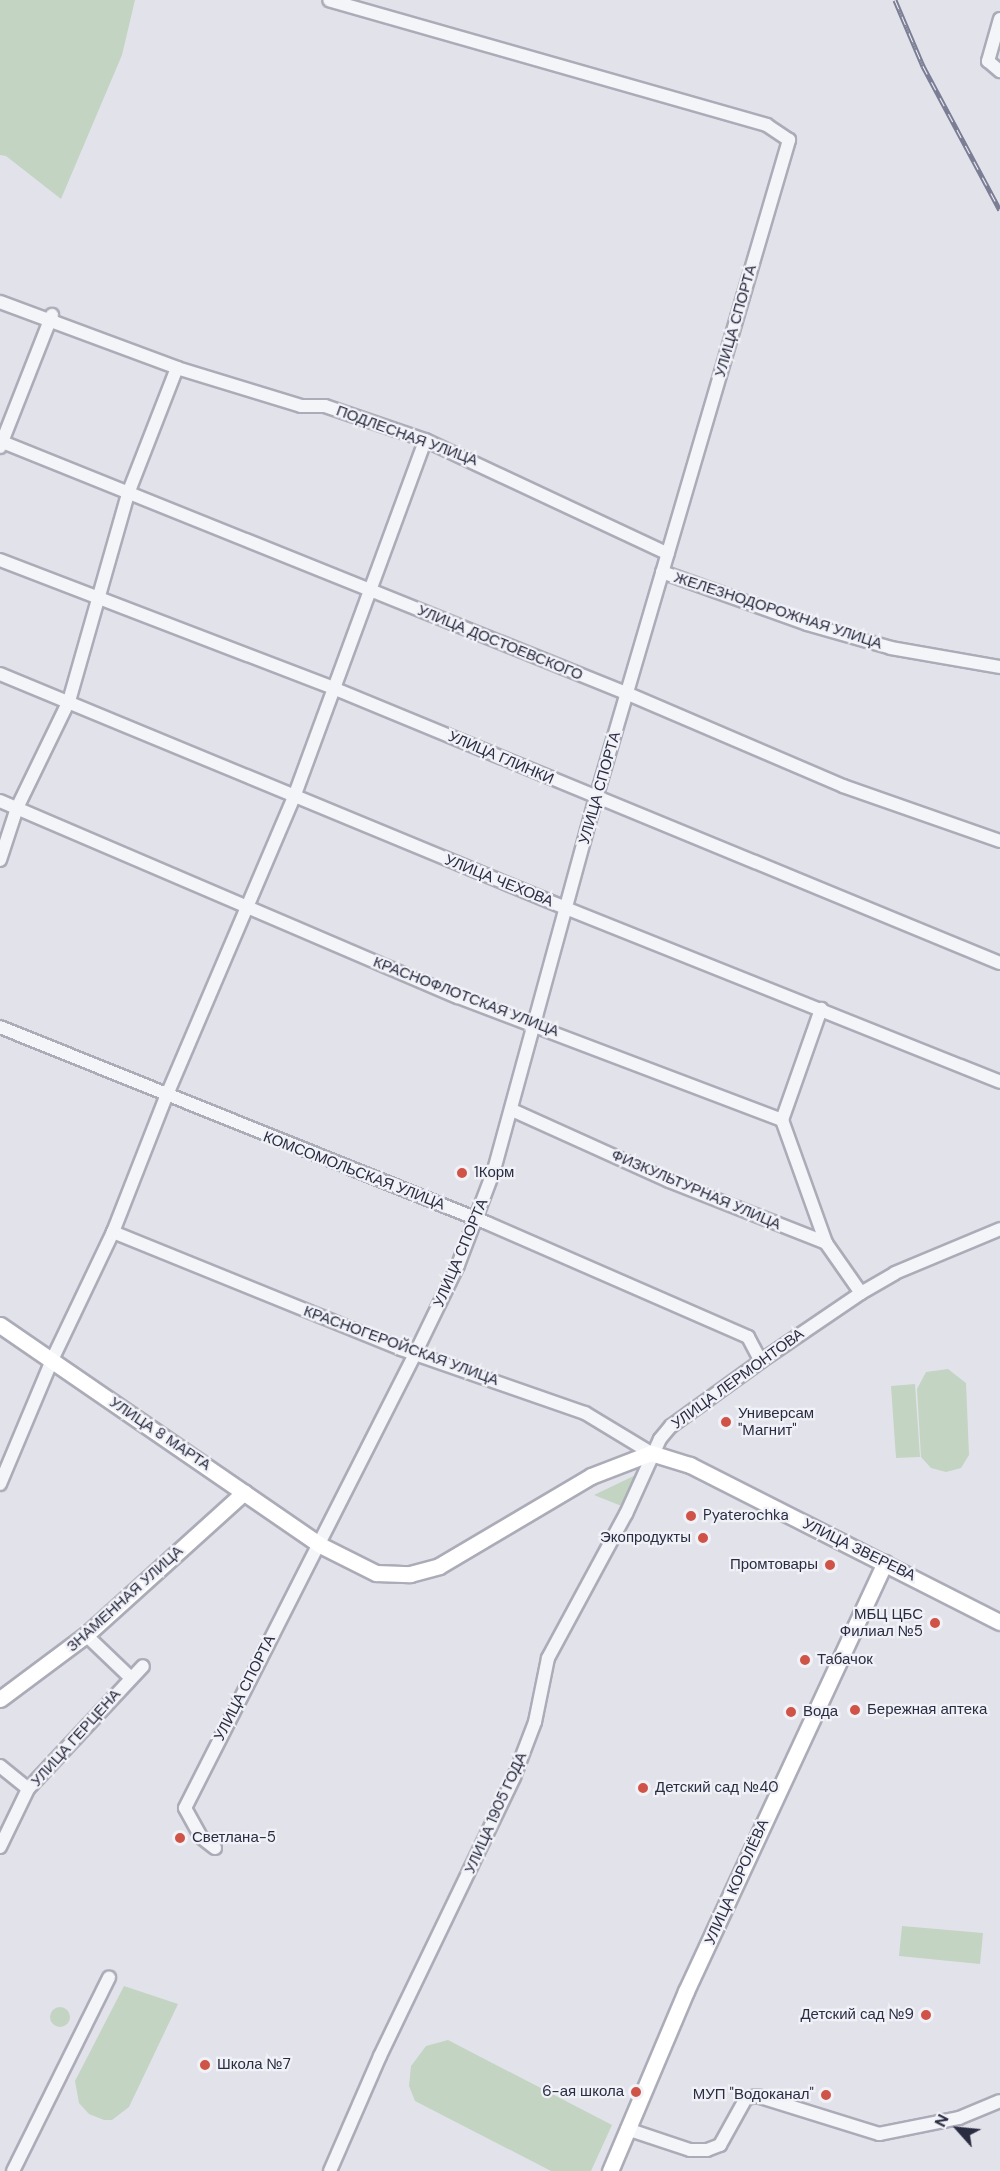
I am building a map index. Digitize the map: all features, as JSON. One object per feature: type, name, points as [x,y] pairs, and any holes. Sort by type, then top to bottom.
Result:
[{"type":"main road","name":"УЛИЦА 8 МАРТА","points":[[0,1325],[320,1545]]},
{"type":"main road","points":[[320,1545],[362,1568],[389,1575],[410,1574],[462,1555],[591,1476],[651,1453]]},
{"type":"main road","name":"УЛИЦА ЗВЕРЕВА","points":[[651,1453],[690,1466],[1000,1622]]},
{"type":"main road","name":"ЗНАМЕННАЯ УЛИЦА","points":[[0,1700],[86,1635],[244,1492]]},
{"type":"main road","name":"УЛИЦА КОРОЛЁВА","points":[[610,2171],[686,1991],[885,1563]]},
{"type":"street","name":"УЛИЦА СПОРТА","points":[[215,1848],[201,1838],[185,1808],[416,1354],[477,1219],[537,1024],[596,798],[789,140],[767,125],[328,0]]},
{"type":"street","points":[[1000,19],[988,61],[1000,71]]},
{"type":"street","name":"ПОДЛЕСНАЯ УЛИЦА","points":[[0,302],[51,319],[177,368],[301,406],[325,406],[425,440],[668,554]]},
{"type":"street","points":[[1,444],[51,319]]},
{"type":"street","points":[[0,860],[17,808],[69,701],[96,598],[129,491],[177,368]]},
{"type":"street","points":[[0,1484],[52,1360],[113,1233],[166,1097],[294,797],[425,440]]},
{"type":"street","name":"УЛИЦА ДОСТОЕВСКОГО","points":[[1,444],[129,491],[371,592],[626,693],[843,786],[1000,841]]},
{"type":"street","name":"УЛИЦА ГЛИНКИ","points":[[0,560],[333,688],[596,798],[873,908],[1000,963]]},
{"type":"street","name":"ЖЕЛЕЗНОДОРОЖНАЯ УЛИЦА","points":[[663,572],[807,624],[891,648],[1000,667]]},
{"type":"street","name":"УЛИЦА ЧЕХОВА","points":[[0,674],[568,909],[1000,1082]]},
{"type":"street","name":"КРАСНОФЛОТСКАЯ УЛИЦА","points":[[0,801],[458,998],[537,1024],[782,1120]]},
{"type":"street","points":[[821,1009],[782,1120],[826,1243],[861,1293]]},
{"type":"street","name":"КОМСОМОЛЬСКАЯ УЛИЦА","points":[[0,1028],[166,1097],[477,1219],[748,1337],[761,1361]]},
{"type":"street","name":"ФИЗКУЛЬТУРНАЯ УЛИЦА","points":[[512,1110],[669,1181],[826,1243]]},
{"type":"street","name":"УЛИЦА ЛЕРМОНТОВА","points":[[651,1453],[671,1426],[861,1293],[895,1273],[1000,1229]]},
{"type":"street","name":"КРАСНОГЕРОЙСКАЯ УЛИЦА","points":[[113,1233],[416,1354],[585,1413],[651,1453]]},
{"type":"street","name":"УЛИЦА 1905 ГОДА","points":[[330,2171],[380,2056],[514,1777],[535,1722],[548,1658],[626,1514],[651,1453]]},
{"type":"street","points":[[86,1635],[130,1677]]},
{"type":"street","name":"УЛИЦА ГЕРЦЕНА","points":[[0,1847],[28,1789],[130,1677],[143,1666]]},
{"type":"street","points":[[0,1766],[28,1789]]},
{"type":"street","points":[[13,2171],[109,1978]]},
{"type":"street","points":[[627,2129],[690,2150],[707,2150],[720,2145],[746,2098],[757,2096],[879,2134],[959,2118],[1000,2101]]},
{"type":"green space","points":[[0,0],[135,0],[122,55],[61,199],[6,156],[0,155]]},
{"type":"green space","points":[[948,1369],[966,1383],[969,1455],[961,1468],[946,1472],[931,1468],[921,1457],[917,1389],[926,1372]]},
{"type":"green space","points":[[915,1384],[920,1457],[896,1458],[891,1386]]},
{"type":"green space","points":[[640,1473],[624,1507],[594,1495]]},
{"type":"green space","points":[[902,1926],[983,1933],[980,1964],[899,1956]]},
{"type":"green space","points":[[124,1986],[178,2004],[129,2107],[112,2120],[104,2120],[89,2114],[79,2103],[75,2081]]},
{"type":"green space","points":[[60,2007],[67,2010],[70,2017],[67,2024],[60,2027],[53,2024],[50,2017],[53,2010]]},
{"type":"green space","points":[[448,2040],[612,2125],[591,2171],[551,2171],[415,2101],[409,2086],[411,2066],[426,2046]]},
{"type":"railway","points":[[895,0],[923,66],[1000,210]]},
{"type":"place","name":"1Корм","points":[[462,1173]]},
{"type":"place","name":"Универсам \"Магнит\"","points":[[726,1422]]},
{"type":"place","name":"Pyaterochka","points":[[691,1516]]},
{"type":"place","name":"Экопродукты","points":[[703,1538]]},
{"type":"place","name":"Промтовары","points":[[830,1565]]},
{"type":"place","name":"МБЦ ЦБС Филиал №5","points":[[935,1623]]},
{"type":"place","name":"Табачок","points":[[805,1660]]},
{"type":"place","name":"Бережная аптека","points":[[855,1710]]},
{"type":"place","name":"Вода","points":[[791,1712]]},
{"type":"place","name":"Детский сад №40","points":[[643,1788]]},
{"type":"place","name":"Светлана-5","points":[[180,1838]]},
{"type":"place","name":"Детский сад №9","points":[[926,2015]]},
{"type":"place","name":"Школа №7","points":[[205,2065]]},
{"type":"place","name":"6-ая школа","points":[[636,2092]]},
{"type":"place","name":"МУП \"Водоканал\"","points":[[826,2095]]}]
